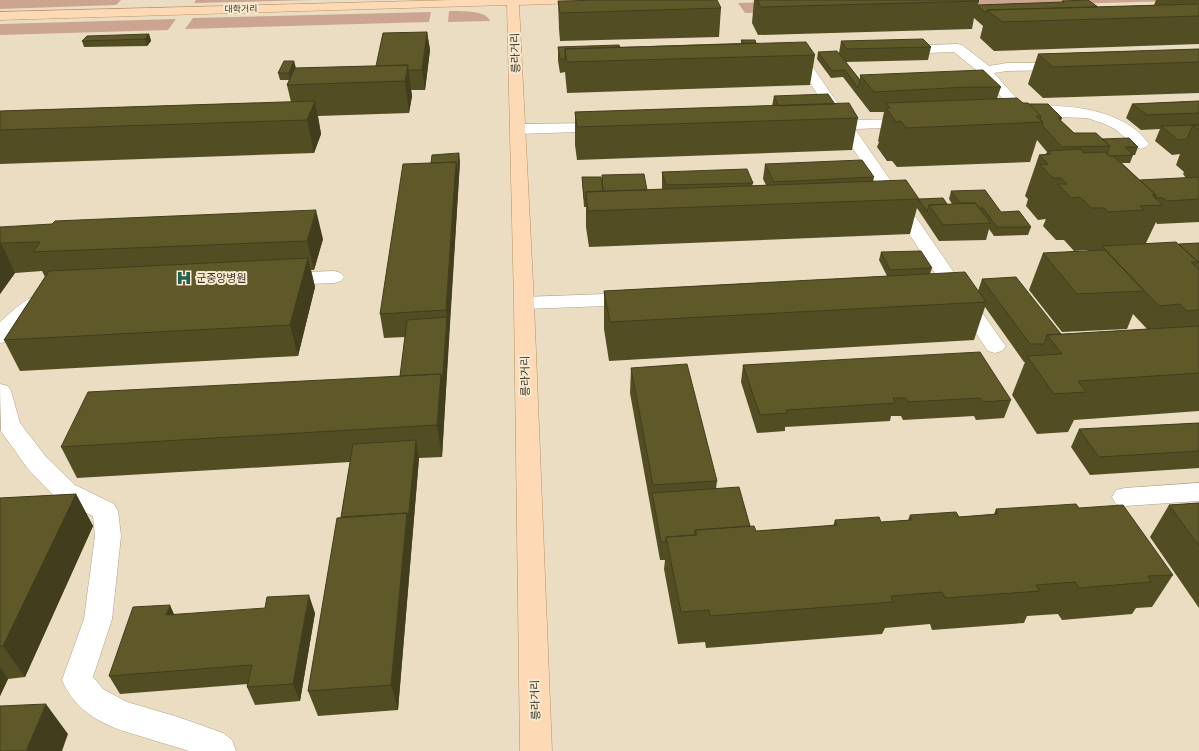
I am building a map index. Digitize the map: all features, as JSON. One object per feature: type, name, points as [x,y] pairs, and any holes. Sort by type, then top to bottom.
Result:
[{"type":"main road","name":"대학거리","points":[[0,16],[577,0]]},
{"type":"main road","name":"릉라거리","points":[[513,1],[524,304],[536,751]]},
{"type":"street","points":[[886,50],[957,48],[986,71],[1017,106],[1020,112]]},
{"type":"street","points":[[791,61],[799,53],[807,53]]},
{"type":"street","points":[[774,59],[802,63],[995,346]]},
{"type":"street","points":[[986,71],[1007,67],[1079,66]]},
{"type":"street","points":[[992,119],[1020,112],[1078,112],[1098,117],[1120,126],[1141,144]]},
{"type":"street","points":[[821,125],[922,122]]},
{"type":"street","points":[[518,129],[622,128]]},
{"type":"street","points":[[264,279],[334,277]]},
{"type":"street","points":[[922,288],[954,287]]},
{"type":"street","points":[[0,337],[1,332],[27,308],[49,296],[63,292]]},
{"type":"street","points":[[524,304],[652,299]]},
{"type":"street","points":[[0,391],[9,425],[37,463],[66,492],[105,510],[108,536],[98,619],[77,680],[92,699],[120,715],[205,741],[212,744],[220,751]]},
{"type":"street","points":[[1125,497],[1199,492]]},
{"type":"shaded area","points":[[0,0],[121,0],[116,5],[0,9]]},
{"type":"shaded area","points":[[196,0],[313,0],[194,3]]},
{"type":"shaded area","points":[[848,0],[1174,1],[745,13],[738,3]]},
{"type":"shaded area","points":[[449,11],[478,13],[488,17],[490,21],[448,22]]},
{"type":"shaded area","points":[[431,12],[429,22],[185,29],[193,18]]},
{"type":"shaded area","points":[[176,19],[168,30],[0,35],[0,24]]},
{"type":"building","points":[[717,0],[721,8],[560,13],[558,1]]},
{"type":"building","points":[[757,0],[978,0],[979,1],[761,7]]},
{"type":"building","points":[[1088,0],[1098,7],[987,10],[986,13],[978,6],[978,5]]},
{"type":"building","points":[[1199,4],[1199,16],[1002,22],[987,10]]},
{"type":"building","points":[[427,32],[422,70],[408,70],[408,65],[376,66],[383,33]]},
{"type":"building","points":[[149,34],[145,39],[82,41],[87,36]]},
{"type":"building","points":[[923,39],[931,47],[847,49],[841,41]]},
{"type":"building","points":[[741,40],[755,40],[756,43],[743,43]]},
{"type":"building","points":[[806,42],[815,55],[567,62],[565,49]]},
{"type":"building","points":[[619,45],[620,47],[565,49],[565,59],[560,59],[558,47]]},
{"type":"building","points":[[1199,49],[1199,62],[1053,67],[1038,54]]},
{"type":"building","points":[[837,51],[860,80],[858,88],[845,70],[832,71],[818,52]]},
{"type":"building","points":[[284,61],[294,61],[289,73],[278,73]]},
{"type":"building","points":[[408,65],[405,81],[287,85],[295,68]]},
{"type":"building","points":[[983,70],[1001,87],[968,87],[874,92],[860,75]]},
{"type":"building","points":[[828,94],[835,104],[779,106],[774,96]]},
{"type":"building","points":[[1017,98],[1023,103],[1028,103],[1041,116],[1036,116],[1043,122],[906,128],[901,121],[896,122],[886,108],[890,108],[886,103]]},
{"type":"building","points":[[315,101],[307,120],[0,130],[0,111]]},
{"type":"building","points":[[1199,101],[1199,113],[1147,115],[1132,104]]},
{"type":"building","points":[[849,103],[858,118],[577,127],[575,112]]},
{"type":"building","points":[[1029,104],[1048,104],[1062,118],[1058,118],[1074,133],[1096,133],[1110,146],[1062,147],[1042,125],[1043,122],[1040,120],[1041,116]]},
{"type":"building","points":[[1193,125],[1199,125],[1199,130]]},
{"type":"building","points":[[1193,125],[1187,139],[1178,140],[1161,126]]},
{"type":"building","points":[[1129,138],[1138,147],[1125,147],[1133,155],[1110,156],[1107,153],[1110,146],[1102,139]]},
{"type":"building","points":[[1080,149],[1084,153],[1105,152],[1109,156],[1113,156],[1156,195],[1152,195],[1163,205],[1140,206],[1144,210],[1108,212],[1104,208],[1091,208],[1080,197],[1071,198],[1058,184],[1067,184],[1061,178],[1053,178],[1040,165],[1048,164],[1039,155],[1051,154],[1048,151]]},
{"type":"building","points":[[459,153],[457,176],[456,162],[431,163],[432,155]]},
{"type":"building","points":[[862,160],[874,177],[774,182],[765,164]]},
{"type":"building","points":[[456,162],[446,310],[380,314],[403,164]]},
{"type":"building","points":[[747,169],[753,183],[666,185],[662,172]]},
{"type":"building","points":[[644,174],[647,190],[603,191],[602,175]]},
{"type":"building","points":[[582,177],[601,177],[603,191],[586,192],[586,199],[584,199]]},
{"type":"building","points":[[1199,177],[1199,199],[1167,201],[1163,198],[1155,198],[1156,195],[1140,180]]},
{"type":"building","points":[[906,180],[919,199],[588,211],[586,192]]},
{"type":"building","points":[[985,190],[1001,212],[1019,211],[1031,227],[997,227],[983,208],[979,208],[975,203],[960,203],[951,191]]},
{"type":"building","points":[[943,198],[947,204],[929,205],[927,212],[919,200],[919,199]]},
{"type":"building","points":[[975,203],[991,223],[943,225],[929,205]]},
{"type":"building","points":[[316,210],[307,241],[33,252],[40,242],[1,243],[0,245],[0,227],[52,224],[55,221]]},
{"type":"building","points":[[1176,242],[1198,262],[1191,262],[1199,270],[1199,310],[1186,311],[1180,304],[1159,306],[1102,246]]},
{"type":"building","points":[[1199,243],[1199,270],[1195,266],[1198,262],[1179,244]]},
{"type":"building","points":[[1105,250],[1144,291],[1077,294],[1043,253]]},
{"type":"building","points":[[921,251],[932,268],[890,270],[881,252]]},
{"type":"building","points":[[308,258],[290,325],[4,340],[49,271]]},
{"type":"building","points":[[965,272],[986,302],[610,322],[604,291]]},
{"type":"building","points":[[1016,277],[1061,334],[1047,335],[1044,344],[1030,344],[982,279]]},
{"type":"building","points":[[447,317],[442,387],[441,374],[400,376],[407,320]]},
{"type":"building","points":[[1199,326],[1199,373],[1078,381],[1086,392],[1054,394],[1027,356],[1062,354],[1047,335]]},
{"type":"building","points":[[980,352],[1011,400],[983,402],[980,398],[908,402],[906,398],[893,398],[895,403],[786,410],[788,413],[760,415],[743,365]]},
{"type":"building","points":[[687,364],[717,481],[653,485],[631,368]]},
{"type":"building","points":[[441,374],[437,425],[61,447],[88,392]]},
{"type":"building","points":[[1199,423],[1199,451],[1099,457],[1079,429]]},
{"type":"building","points":[[416,440],[408,521],[407,513],[341,517],[353,444]]},
{"type":"building","points":[[739,487],[750,526],[695,530],[695,535],[666,537],[666,542],[661,542],[652,493]]},
{"type":"building","points":[[76,494],[3,646],[0,646],[0,498]]},
{"type":"building","points":[[1199,503],[1199,546],[1169,505]]},
{"type":"building","points":[[1076,504],[1079,508],[1123,505],[1173,575],[1148,576],[1151,582],[1079,588],[1075,582],[1036,585],[1040,591],[945,598],[942,592],[891,596],[893,602],[710,616],[709,610],[681,612],[666,537],[697,535],[695,530],[754,526],[756,531],[837,525],[835,520],[879,517],[881,522],[912,520],[910,515],[956,512],[959,517],[998,514],[996,509]]},
{"type":"building","points":[[407,513],[391,685],[308,691],[337,518]]},
{"type":"building","points":[[309,595],[293,684],[247,687],[252,665],[109,676],[133,607],[170,605],[166,615],[265,608],[267,597]]},
{"type":"building","points":[[46,704],[26,751],[0,751],[0,706]]},
{"type":"place","name":"군중앙병원","points":[[184,278]]}]
